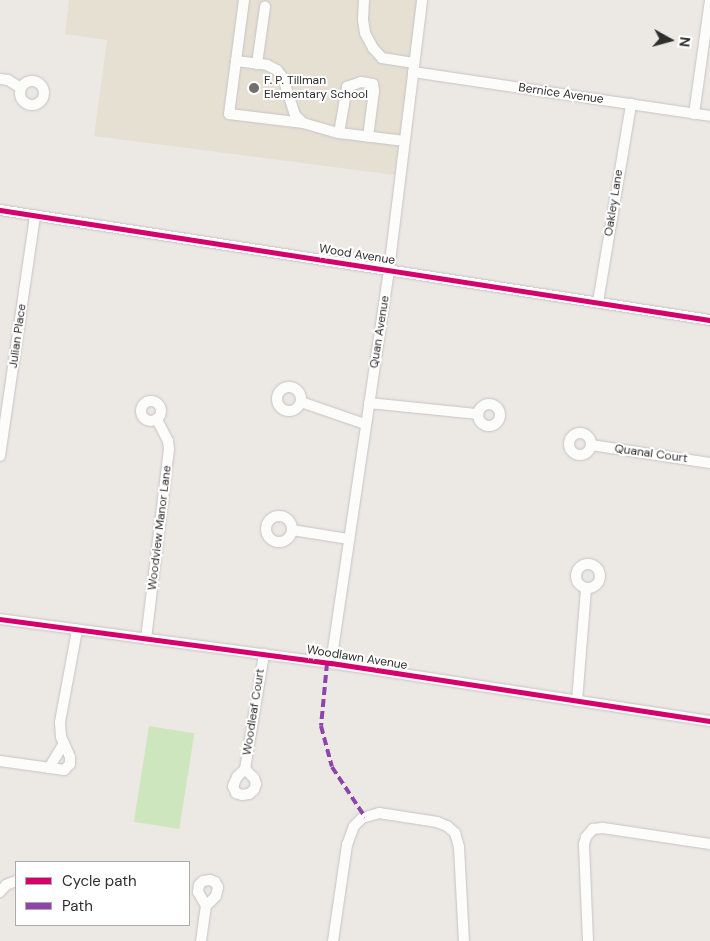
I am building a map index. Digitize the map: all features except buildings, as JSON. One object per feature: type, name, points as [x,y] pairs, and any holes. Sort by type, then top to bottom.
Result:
[{"type":"street","points":[[244,0],[228,114],[303,123],[338,133],[405,141]]},
{"type":"street","name":"Bernice Avenue","points":[[364,0],[363,20],[365,33],[373,48],[382,58],[413,68],[710,116]]},
{"type":"street","name":"Quan Avenue","points":[[331,663],[389,270],[422,0]]},
{"type":"street","points":[[694,114],[710,0]]},
{"type":"street","points":[[257,64],[265,7]]},
{"type":"street","points":[[236,61],[267,64],[277,70],[283,78],[296,115],[303,123]]},
{"type":"street","points":[[0,79],[8,80],[21,88]]},
{"type":"street","points":[[338,133],[347,87],[361,82],[372,84],[374,92],[368,137]]},
{"type":"street","name":"Oakley Lane","points":[[598,302],[631,104]]},
{"type":"street","name":"Wood Avenue","points":[[0,210],[710,320]]},
{"type":"street","name":"Julian Place","points":[[0,456],[35,216]]},
{"type":"street","points":[[301,402],[365,424]]},
{"type":"street","points":[[369,403],[478,414]]},
{"type":"street","name":"Woodview Manor Lane","points":[[146,639],[169,449],[168,441],[157,419]]},
{"type":"street","name":"Quanal Court","points":[[591,445],[710,463]]},
{"type":"street","points":[[292,530],[349,539]]},
{"type":"street","points":[[577,702],[586,588]]},
{"type":"street","name":"Woodlawn Avenue","points":[[0,619],[331,663],[710,721]]},
{"type":"street","points":[[0,761],[64,770],[70,764],[70,757],[63,745],[60,722],[76,630]]},
{"type":"street","name":"Woodleaf Court","points":[[245,769],[264,654]]},
{"type":"street","points":[[49,768],[63,745]]},
{"type":"street","points":[[333,941],[347,845],[354,826],[362,818],[379,813],[437,822],[447,826],[455,833],[459,847],[464,941]]},
{"type":"street","points":[[588,941],[584,844],[586,836],[593,829],[603,828],[710,844]]},
{"type":"street","points":[[1,888],[15,881]]},
{"type":"street","points":[[201,941],[206,906]]},
{"type":"shaded area","name":"F. P. Tillman Elementary School","points":[[69,0],[419,0],[395,175],[94,136],[107,40],[65,34]]},
{"type":"green space","points":[[149,726],[194,733],[179,829],[134,822]]},
{"type":"marked path","points":[[327,663],[321,726],[332,767],[365,817]]},
{"type":"cycle path","points":[[0,210],[710,320]]},
{"type":"cycle path","points":[[0,619],[331,663],[710,721]]},
{"type":"place","name":"F. P. Tillman Elementary School","points":[[254,88]]}]
